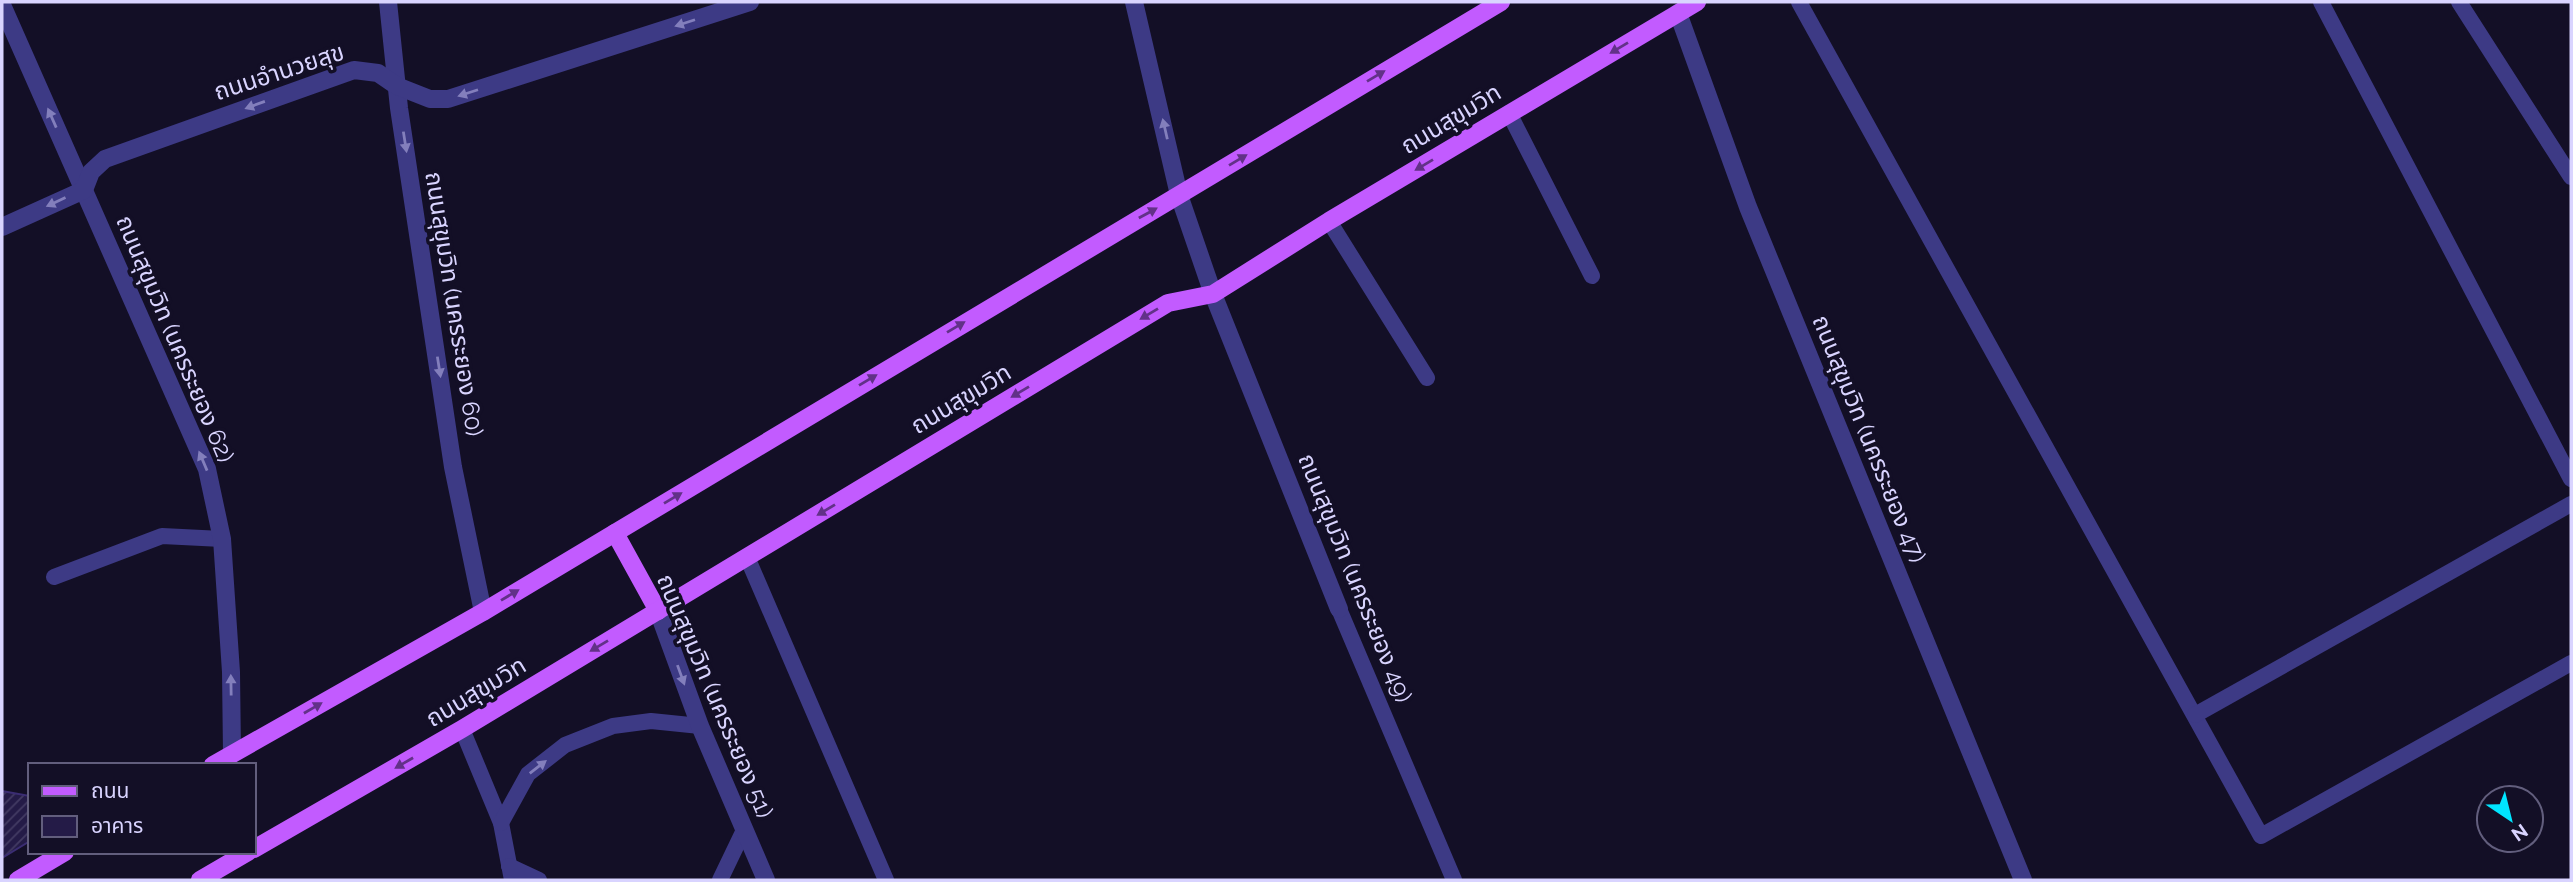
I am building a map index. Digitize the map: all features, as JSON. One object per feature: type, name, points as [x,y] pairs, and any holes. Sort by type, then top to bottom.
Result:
[{"type":"main road","points":[[216,763],[483,612],[1501,2]]},
{"type":"main road","name":"ถนนสุขุมวิท","points":[[256,848],[461,729],[1168,303],[1213,294],[1329,220],[1697,2]]},
{"type":"main road","name":"ถนนสุขุมวิท (นครระยอง 51)","points":[[615,533],[657,611]]},
{"type":"main road","points":[[18,880],[62,854]]},
{"type":"main road","points":[[200,880],[245,854]]},
{"type":"street","name":"ถนนสุขุมวิท (นครระยอง 60)","points":[[388,2],[397,86],[453,467],[483,612]]},
{"type":"street","name":"ถนนอำนวยสุข","points":[[84,190],[91,173],[105,159],[354,70],[378,73],[397,86],[430,99],[448,99],[750,2]]},
{"type":"street","name":"ถนนสุขุมวิท (นครระยอง 49)","points":[[1134,2],[1179,195],[1213,294],[1339,609]]},
{"type":"street","name":"ถนนสุขุมวิท (นครระยอง 62)","points":[[2,5],[207,469],[222,539],[231,673],[232,754]]},
{"type":"street","name":"ถนนสุขุมวิท (นครระยอง 47)","points":[[1678,13],[1748,207],[2023,880]]},
{"type":"street","points":[[2,227],[84,190]]},
{"type":"street","name":"ถนนสุขุมวิท (นครระยอง 51)","points":[[657,611],[700,726],[766,880]]},
{"type":"lane","points":[[1799,2],[2261,836],[2571,663]]},
{"type":"lane","points":[[2321,2],[2571,479]]},
{"type":"lane","points":[[2459,2],[2571,177]]},
{"type":"lane","points":[[1509,113],[1592,275]]},
{"type":"lane","points":[[1329,220],[1427,378]]},
{"type":"lane","points":[[2195,715],[2571,504]]},
{"type":"lane","points":[[54,577],[162,536],[222,539]]},
{"type":"lane","points":[[747,557],[886,880]]},
{"type":"lane","name":"ถนนสุขุมวิท (นครระยอง 49)","points":[[1339,609],[1454,880]]},
{"type":"lane","points":[[501,823],[528,774],[565,745],[613,726],[650,721],[700,726]]},
{"type":"lane","points":[[461,729],[501,823],[511,873],[539,880]]},
{"type":"lane","points":[[720,880],[744,830]]},
{"type":"building","points":[[2,791],[28,796],[28,842],[2,858]]}]
